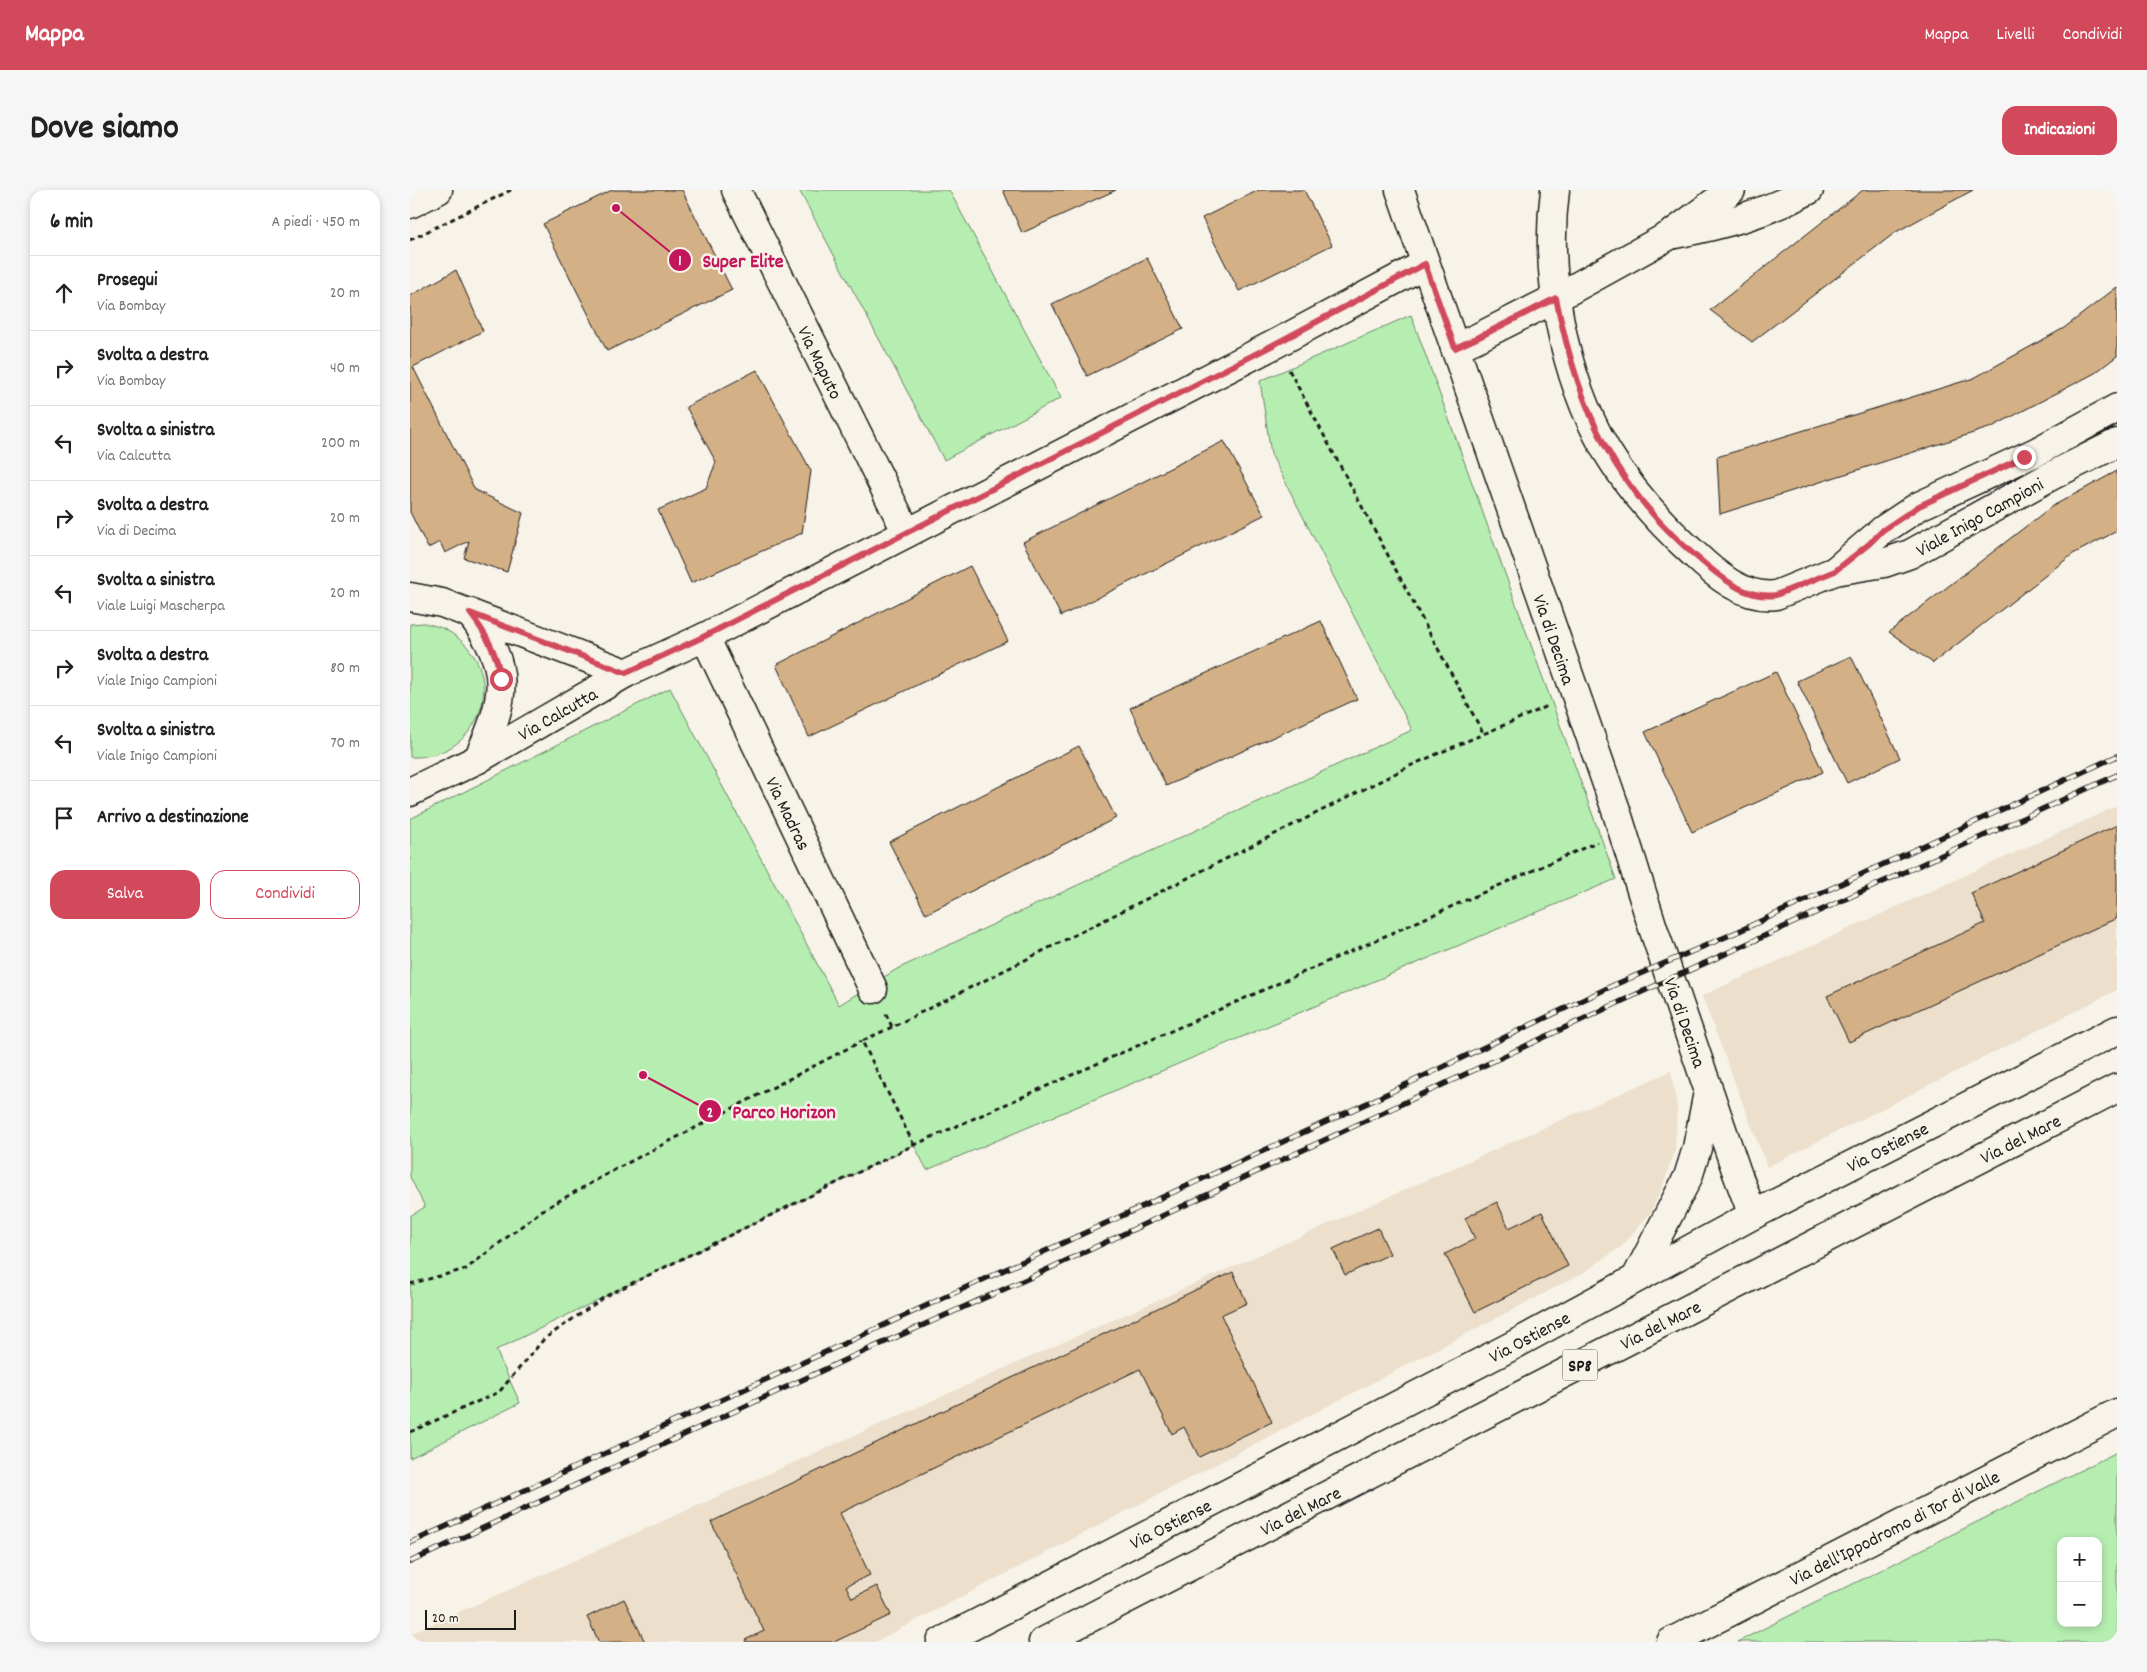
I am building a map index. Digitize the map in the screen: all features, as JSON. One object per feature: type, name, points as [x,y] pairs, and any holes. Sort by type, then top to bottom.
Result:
[{"type":"street","points":[[410,204],[438,190]]},
{"type":"street","name":"Via Maputo","points":[[736,190],[907,533]]},
{"type":"street","name":"Via di Decima","points":[[1400,190],[1574,695],[1623,831],[1653,928],[1753,1215]]},
{"type":"street","name":"Viale Inigo Campioni","points":[[1555,190],[1551,235],[1556,298],[1571,366],[1599,436],[1631,487],[1666,529],[1697,557],[1728,581],[1748,593],[1758,596],[1776,595],[1835,571],[1890,562],[1910,554],[2051,476],[2117,442]]},
{"type":"street","points":[[1455,348],[1556,298],[1672,234],[1731,190]]},
{"type":"street","points":[[1672,234],[1743,219],[1809,190]]},
{"type":"street","name":"Via Calcutta","points":[[410,792],[478,759],[626,673],[705,636],[907,533],[1275,344],[1425,264]]},
{"type":"street","name":"Viale Inigo Campioni","points":[[1835,571],[1869,544],[1883,530],[1919,506],[2036,452],[2117,408]]},
{"type":"street","points":[[410,597],[442,603],[626,673]]},
{"type":"street","points":[[470,613],[492,645],[499,664],[501,679],[499,702],[494,721],[478,759]]},
{"type":"street","name":"Via Madras","points":[[705,636],[874,989]]},
{"type":"street","points":[[410,770],[441,777]]},
{"type":"street","name":"Via Ostiense","points":[[940,1642],[1512,1346],[1753,1215],[2117,1030]]},
{"type":"street","name":"Via di Decima","points":[[1636,1278],[1688,1177],[1697,1148],[1709,1088]]},
{"type":"street","name":"Via del Mare","points":[[1044,1642],[2117,1088]]},
{"type":"street","name":"Via dell'Ippodromo di Tor di Valle","points":[[1671,1642],[2117,1412]]},
{"type":"path","points":[[410,240],[511,190]]},
{"type":"path","points":[[1275,344],[1483,734]]},
{"type":"path","points":[[410,1284],[466,1269],[541,1211],[616,1169],[862,1042],[1414,764],[1574,695]]},
{"type":"path","points":[[410,1432],[499,1392],[544,1339],[606,1296],[914,1146],[1623,831]]},
{"type":"path","points":[[874,989],[892,1027]]},
{"type":"path","points":[[862,1042],[914,1146]]},
{"type":"shaded area","points":[[2117,806],[2117,990],[1767,1167],[1702,996]]},
{"type":"shaded area","points":[[1671,1071],[1677,1108],[1675,1150],[1662,1188],[1650,1213],[1622,1246],[1583,1273],[875,1642],[410,1642],[410,1634]]},
{"type":"green space","points":[[799,190],[949,190],[1061,398],[944,460]]},
{"type":"green space","points":[[1411,315],[1616,879],[927,1170],[914,1145],[496,1350],[520,1403],[410,1458],[410,1216],[425,1207],[410,1177],[410,819],[670,688],[839,1005],[897,969],[1412,730],[1271,454],[1260,381]]},
{"type":"green space","points":[[424,623],[446,630],[466,646],[479,665],[483,687],[481,708],[472,728],[457,743],[436,754],[410,757],[410,624]]},
{"type":"green space","points":[[2117,1452],[2117,1642],[1737,1642]]},
{"type":"building","points":[[612,190],[682,190],[732,290],[607,351],[543,224]]},
{"type":"building","points":[[1003,190],[1116,190],[1022,233]]},
{"type":"building","points":[[1259,190],[1304,190],[1332,245],[1239,291],[1202,218]]},
{"type":"building","points":[[1863,190],[1973,190],[1896,232],[1752,342],[1710,310]]},
{"type":"building","points":[[1147,258],[1183,329],[1087,376],[1052,304]]},
{"type":"building","points":[[456,270],[483,331],[413,367],[475,490],[523,513],[507,572],[464,558],[469,541],[445,553],[440,542],[428,548],[410,512],[410,296]]},
{"type":"building","points":[[2117,287],[2117,356],[2095,373],[1992,427],[1720,514],[1717,457],[1974,378],[2064,328]]},
{"type":"building","points":[[757,370],[811,471],[802,533],[691,583],[658,510],[706,488],[716,462],[686,407]]},
{"type":"building","points":[[1224,441],[1264,515],[1061,616],[1023,542]]},
{"type":"building","points":[[2117,471],[2117,531],[2073,554],[1933,663],[1889,632],[2051,507]]},
{"type":"building","points":[[970,566],[1008,641],[809,737],[776,665]]},
{"type":"building","points":[[1321,621],[1357,699],[1166,786],[1130,708]]},
{"type":"building","points":[[1851,656],[1900,758],[1847,783],[1797,681]]},
{"type":"building","points":[[1776,672],[1823,772],[1692,832],[1645,732]]},
{"type":"building","points":[[1079,746],[1116,818],[926,914],[889,842]]},
{"type":"building","points":[[2117,825],[2117,918],[1849,1042],[1827,996],[1985,923],[1971,893]]},
{"type":"building","points":[[1497,1202],[1509,1228],[1542,1212],[1568,1266],[1475,1312],[1445,1254],[1475,1239],[1465,1218]]},
{"type":"building","points":[[1378,1228],[1390,1254],[1345,1275],[1333,1249]]},
{"type":"building","points":[[1233,1272],[1247,1303],[1221,1315],[1272,1422],[1199,1457],[1184,1427],[1172,1434],[1140,1369],[840,1513],[870,1575],[846,1586],[852,1598],[877,1586],[891,1615],[834,1642],[746,1642],[745,1640],[764,1631],[711,1522]]},
{"type":"building","points":[[624,1599],[645,1642],[599,1642],[587,1617]]},
{"type":"railway","points":[[410,1543],[1376,1099],[1614,985],[1737,932],[2117,756]]},
{"type":"railway","points":[[410,1562],[847,1359],[1029,1278],[1622,1001],[2117,775]]},
{"type":"place","name":"Super Elite","points":[[616,208]]},
{"type":"place","name":"Parco Horizon","points":[[643,1075]]},
{"type":"route","points":[[501,679],[499,664],[492,645],[470,613],[626,673],[705,636],[1275,344],[1425,264],[1455,348],[1556,298],[1571,366],[1581,395],[1599,436],[1615,464],[1640,499],[1666,529],[1712,570],[1748,593],[1758,596],[1776,595],[1835,571],[1869,544],[1883,530],[1919,506],[2024,457]]}]
